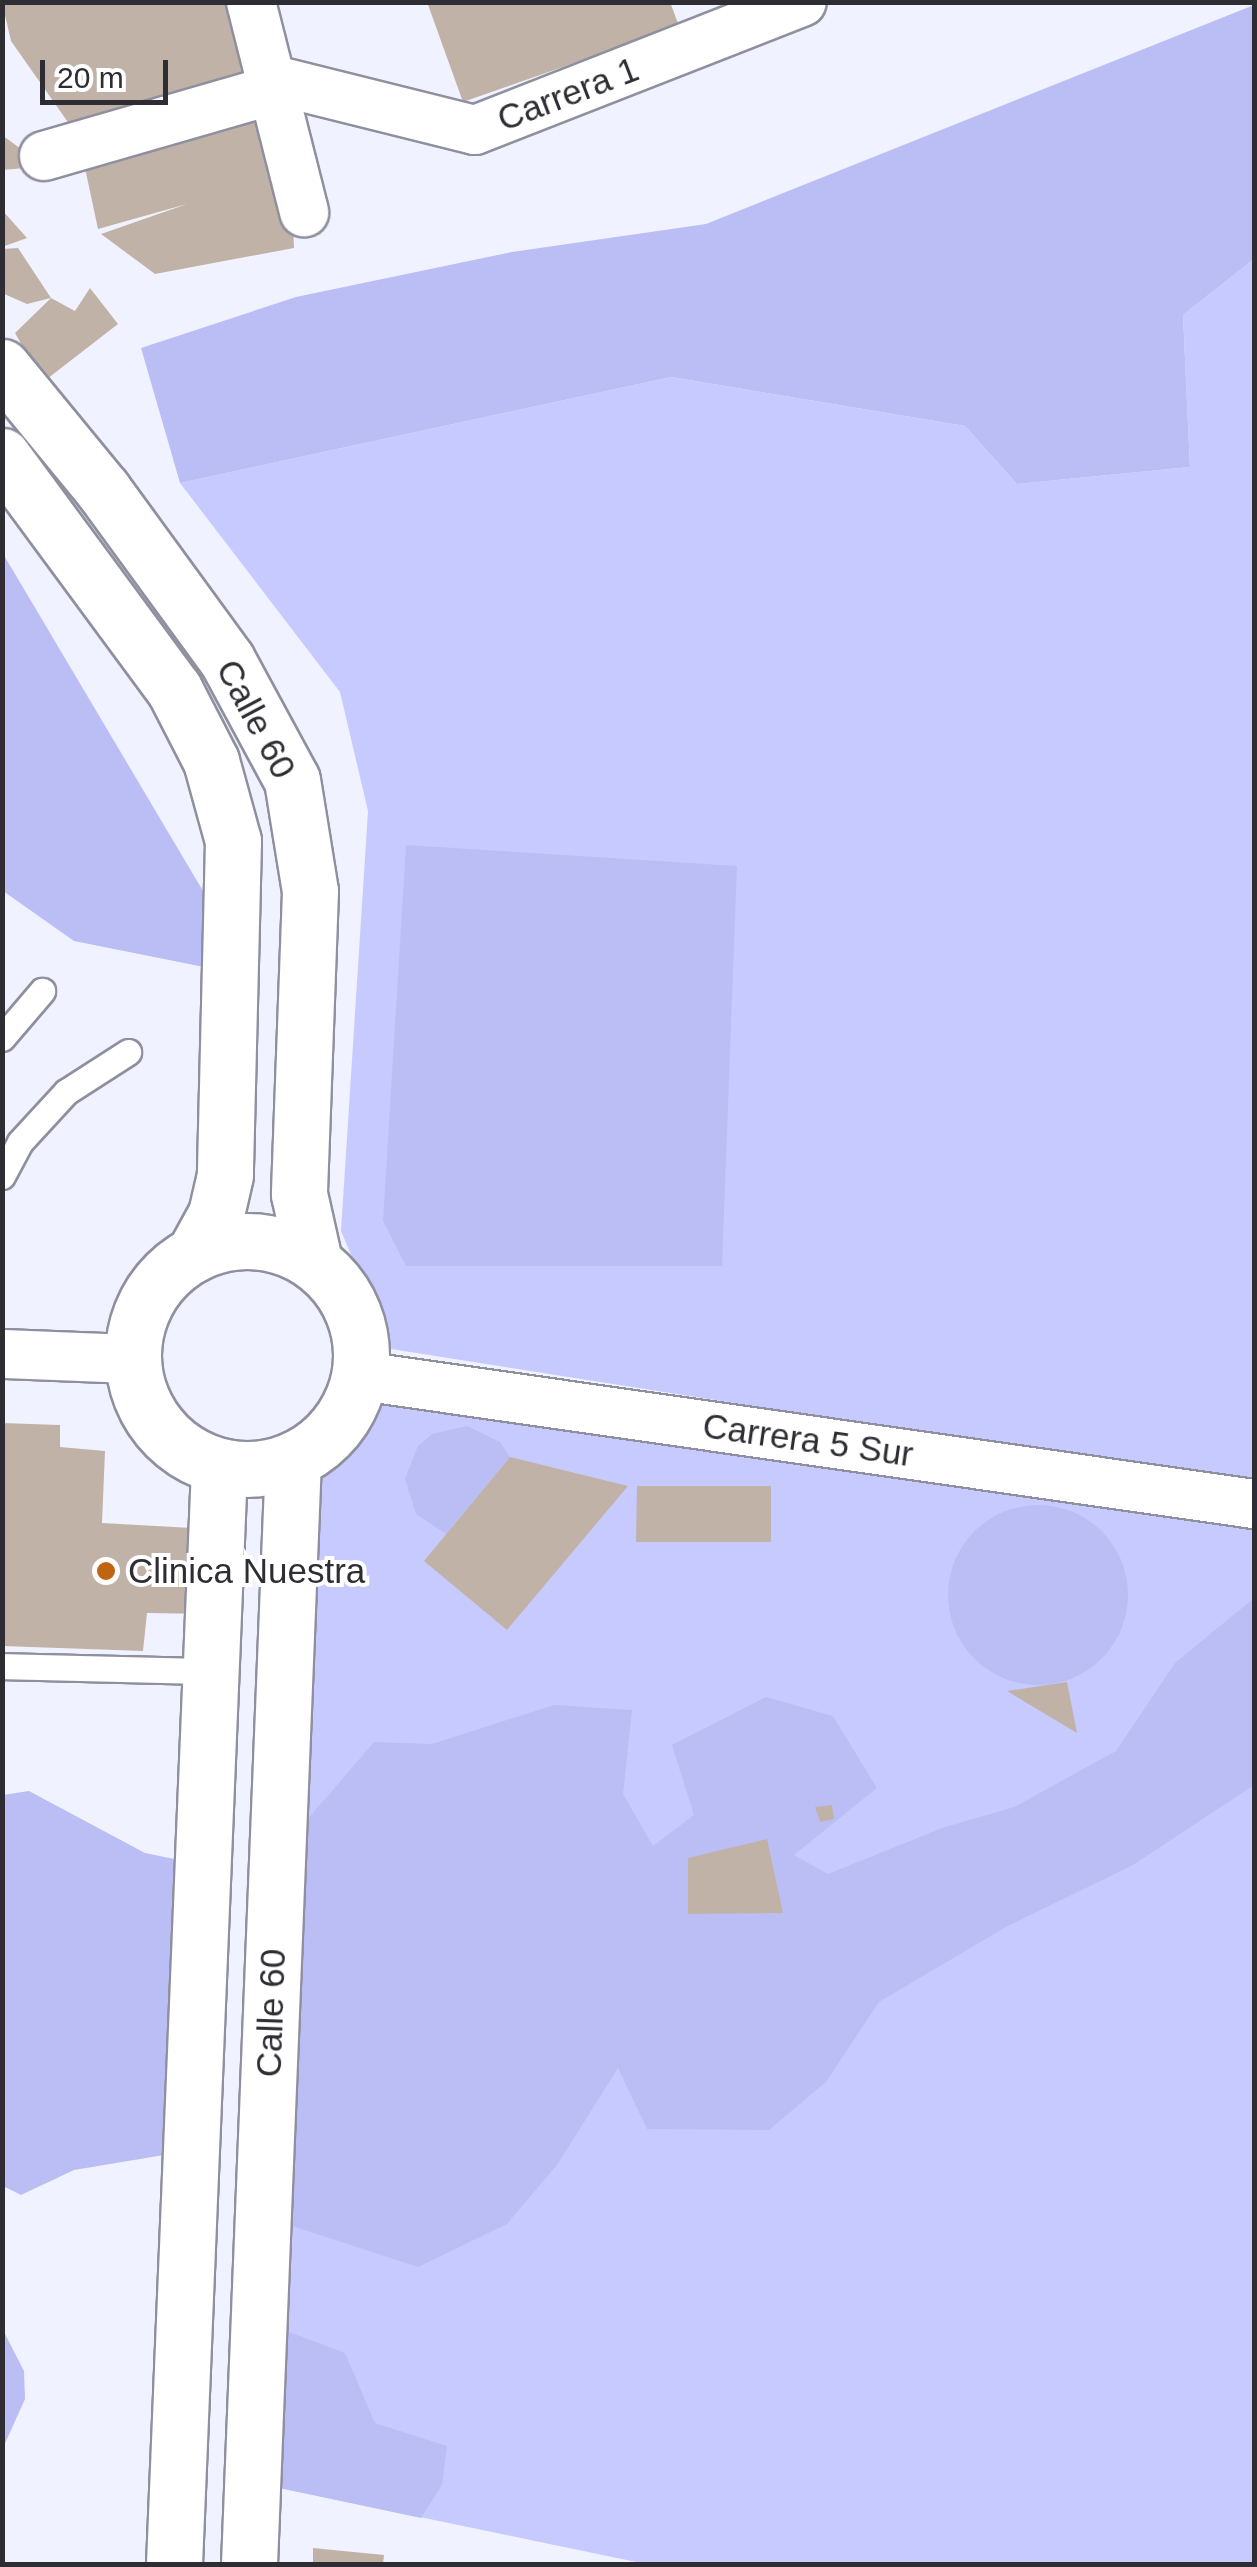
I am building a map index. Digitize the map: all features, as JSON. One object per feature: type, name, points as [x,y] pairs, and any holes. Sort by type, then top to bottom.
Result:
[{"type":"main road","name":"Calle 60","points":[[2,366],[227,660],[292,780],[310,891],[299,1194],[314,1261]]},
{"type":"main road","name":"Calle 60","points":[[2,456],[174,689],[211,761],[233,841],[225,1175],[216,1214],[194,1254]]},
{"type":"main road","points":[[255,1240],[314,1261],[352,1306],[362,1338],[361,1376],[348,1411],[324,1440],[293,1460],[256,1469],[219,1466],[186,1452],[158,1427],[139,1395],[132,1359],[148,1298],[194,1254],[255,1240]]},
{"type":"main road","name":"Calle 60","points":[[248,2564],[293,1460]]},
{"type":"main road","points":[[174,2564],[219,1466]]},
{"type":"street","points":[[251,2],[304,212]]},
{"type":"street","name":"Carrera 1","points":[[272,84],[475,130],[802,2]]},
{"type":"street","points":[[44,156],[272,84]]},
{"type":"street","points":[[2,1354],[132,1359]]},
{"type":"street","name":"Carrera 5 Sur","points":[[361,1376],[1254,1504]]},
{"type":"lane","points":[[2,1038],[42,991]]},
{"type":"lane","points":[[2,1176],[20,1142],[66,1092],[128,1052]]},
{"type":"lane","points":[[2,1666],[211,1671]]},
{"type":"shaded area","points":[[1254,5],[1254,259],[1183,315],[1190,467],[1017,484],[965,426],[671,377],[180,483],[141,348],[296,297],[512,252],[706,224]]},
{"type":"shaded area","points":[[1254,259],[1254,1485],[391,1349],[341,1231],[368,811],[340,692],[180,483],[671,377],[965,426],[1017,484],[1190,467],[1183,315]]},
{"type":"shaded area","points":[[2,552],[206,896],[214,969],[74,941],[3,891]]},
{"type":"shaded area","points":[[406,845],[737,866],[722,1266],[406,1266],[383,1221]]},
{"type":"shaded area","points":[[371,1396],[1254,1521],[1254,2564],[646,2564],[270,2486],[307,1472],[344,1442]]},
{"type":"shaded area","points":[[467,1426],[500,1442],[510,1457],[446,1534],[416,1514],[405,1479],[418,1446],[432,1434]]},
{"type":"shaded area","points":[[1038,1505],[1072,1512],[1101,1532],[1121,1561],[1128,1595],[1121,1629],[1101,1658],[1072,1678],[1038,1685],[1004,1678],[975,1658],[955,1629],[948,1595],[955,1561],[975,1532],[1004,1512]]},
{"type":"shaded area","points":[[1254,1598],[1254,1785],[1133,1865],[1006,1927],[879,2002],[826,2082],[769,2130],[647,2129],[618,2068],[557,2165],[507,2224],[418,2267],[280,2222],[294,1835],[374,1742],[432,1744],[554,1705],[632,1710],[623,1794],[653,1846],[694,1815],[672,1745],[766,1697],[833,1716],[877,1788],[794,1855],[828,1874],[942,1828],[1014,1807],[1116,1751],[1175,1663]]},
{"type":"shaded area","points":[[29,1791],[145,1853],[189,1862],[164,2155],[74,2170],[21,2195],[3,2186],[3,1795]]},
{"type":"shaded area","points":[[276,2327],[345,2353],[375,2423],[447,2446],[442,2485],[421,2518],[270,2486]]},
{"type":"shaded area","points":[[3,2330],[24,2371],[25,2399],[3,2448]]},
{"type":"building","points":[[2,2],[239,2],[259,85],[190,102],[124,105],[133,130],[79,138],[11,41]]},
{"type":"building","points":[[427,2],[670,2],[679,26],[463,102]]},
{"type":"building","points":[[264,106],[292,197],[294,248],[155,274],[101,234],[187,204],[98,229],[82,154]]},
{"type":"building","points":[[2,135],[21,149],[25,168],[2,170]]},
{"type":"building","points":[[2,210],[27,238],[2,247]]},
{"type":"building","points":[[18,248],[51,298],[27,304],[2,293],[2,249]]},
{"type":"building","points":[[90,288],[118,324],[43,382],[15,333],[51,298],[75,311]]},
{"type":"building","name":"Clinica Nuestra","points":[[2,1423],[60,1425],[60,1447],[105,1451],[102,1523],[210,1529],[207,1614],[147,1613],[143,1651],[2,1646]]},
{"type":"building","points":[[510,1457],[628,1486],[507,1630],[424,1561]]},
{"type":"building","points":[[637,1486],[771,1486],[771,1542],[636,1542]]},
{"type":"building","points":[[1067,1682],[1077,1733],[1007,1691]]},
{"type":"building","points":[[832,1805],[834,1819],[820,1822],[815,1807]]},
{"type":"building","points":[[767,1839],[783,1913],[688,1914],[688,1858]]},
{"type":"building","points":[[313,2548],[384,2555],[383,2564],[313,2564]]},
{"type":"place","name":"Clinica Nuestra","points":[[106,1571]]}]
